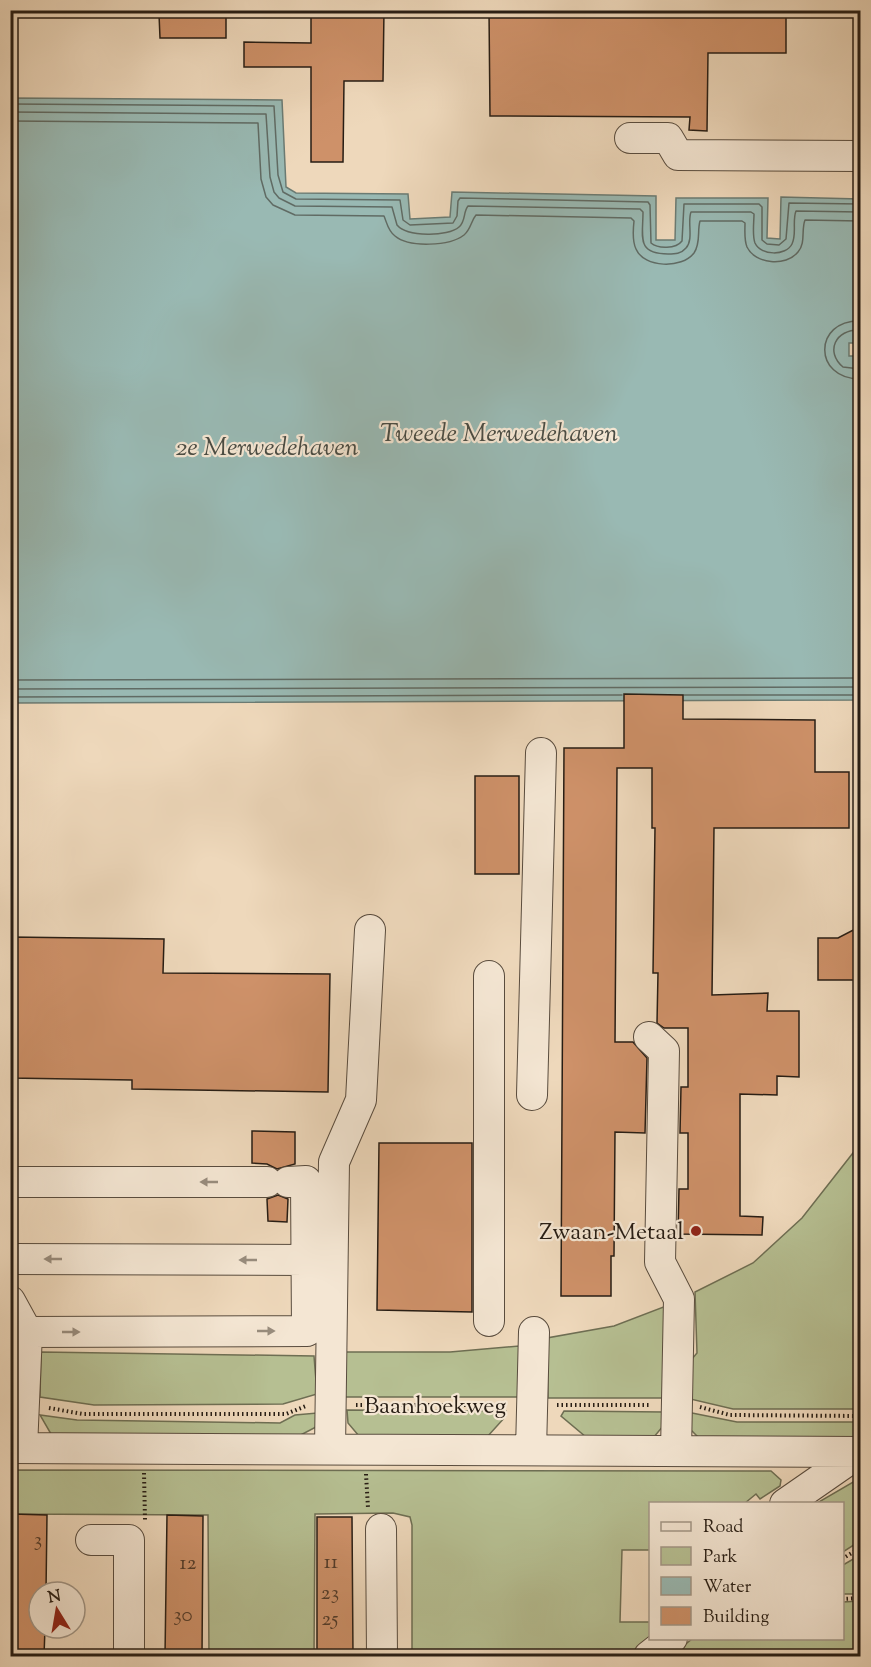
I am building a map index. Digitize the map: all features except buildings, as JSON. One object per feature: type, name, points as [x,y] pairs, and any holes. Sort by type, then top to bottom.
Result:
[{"type":"street","points":[[630,138],[668,138],[678,155],[861,156]]},
{"type":"street","points":[[532,1095],[541,753]]},
{"type":"street","points":[[330,1449],[334,1162],[361,1100],[370,930]]},
{"type":"street","points":[[489,976],[489,1321]]},
{"type":"street","points":[[649,1037],[664,1051],[660,1262],[679,1299],[676,1451]]},
{"type":"street","points":[[10,1182],[306,1181],[307,1331],[27,1332]]},
{"type":"street","points":[[10,1259],[307,1260]]},
{"type":"street","points":[[10,1301],[27,1332],[25,1406],[16,1448]]},
{"type":"street","points":[[531,1450],[534,1332]]},
{"type":"street","name":"Baanhoekweg","points":[[16,1448],[861,1452]]},
{"type":"street","points":[[763,1451],[783,1461],[797,1482],[790,1500]]},
{"type":"street","points":[[790,1500],[861,1452]]},
{"type":"street","points":[[381,1529],[382,1656]]},
{"type":"street","points":[[91,1540],[129,1540],[129,1656]]},
{"type":"street","points":[[650,1656],[670,1640]]},
{"type":"path","name":"Baanhoekweg","points":[[25,1406],[83,1414],[286,1414],[308,1405],[676,1405],[703,1407],[730,1415],[861,1416]]},
{"type":"path","points":[[129,1540],[145,1527],[144,1449]]},
{"type":"path","points":[[365,1450],[368,1509],[381,1529]]},
{"type":"path","points":[[844,1558],[861,1548]]},
{"type":"path","points":[[844,1599],[861,1598]]},
{"type":"green space","points":[[860,1144],[860,1409],[733,1409],[686,1398],[686,1366],[697,1353],[695,1292],[753,1263],[802,1218]]},
{"type":"green space","points":[[666,1306],[664,1398],[548,1398],[547,1338],[614,1326]]},
{"type":"green space","points":[[519,1346],[521,1397],[345,1397],[346,1352],[450,1352]]},
{"type":"green space","points":[[41,1352],[314,1356],[317,1394],[283,1404],[94,1405],[40,1397]]},
{"type":"green space","points":[[347,1410],[506,1411],[506,1416],[487,1437],[359,1436],[348,1423]]},
{"type":"green space","points":[[564,1411],[664,1412],[664,1425],[653,1438],[586,1437],[561,1416]]},
{"type":"green space","points":[[687,1412],[737,1422],[858,1422],[857,1438],[699,1438],[687,1426]]},
{"type":"green space","points":[[317,1413],[316,1427],[295,1438],[51,1434],[40,1415],[77,1420],[280,1423],[295,1415]]},
{"type":"green space","points":[[11,1470],[771,1471],[781,1480],[780,1486],[760,1499],[756,1494],[746,1502],[649,1502],[649,1550],[622,1550],[620,1622],[649,1622],[649,1640],[653,1640],[632,1656],[412,1656],[412,1525],[410,1517],[393,1513],[315,1514],[314,1656],[209,1656],[208,1515],[11,1514]]},
{"type":"green space","points":[[860,1478],[860,1541],[844,1551],[844,1502],[819,1502]]},
{"type":"green space","points":[[860,1555],[860,1594],[844,1594],[844,1564]]},
{"type":"green space","points":[[860,1601],[860,1656],[671,1656],[691,1640],[844,1640],[844,1602]]},
{"type":"water","name":"2e Merwedehaven","points":[[11,98],[282,100],[286,187],[296,193],[408,194],[410,219],[450,217],[452,192],[656,196],[656,240],[675,240],[676,198],[768,198],[767,238],[780,239],[781,197],[860,199],[860,343],[849,343],[849,356],[860,356],[860,700],[11,703]]},
{"type":"place","name":"Zwaan-Metaal","points":[[696,1231]]},
{"type":"water label","name":"Tweede Merwedehaven","points":[[499,432]]}]
